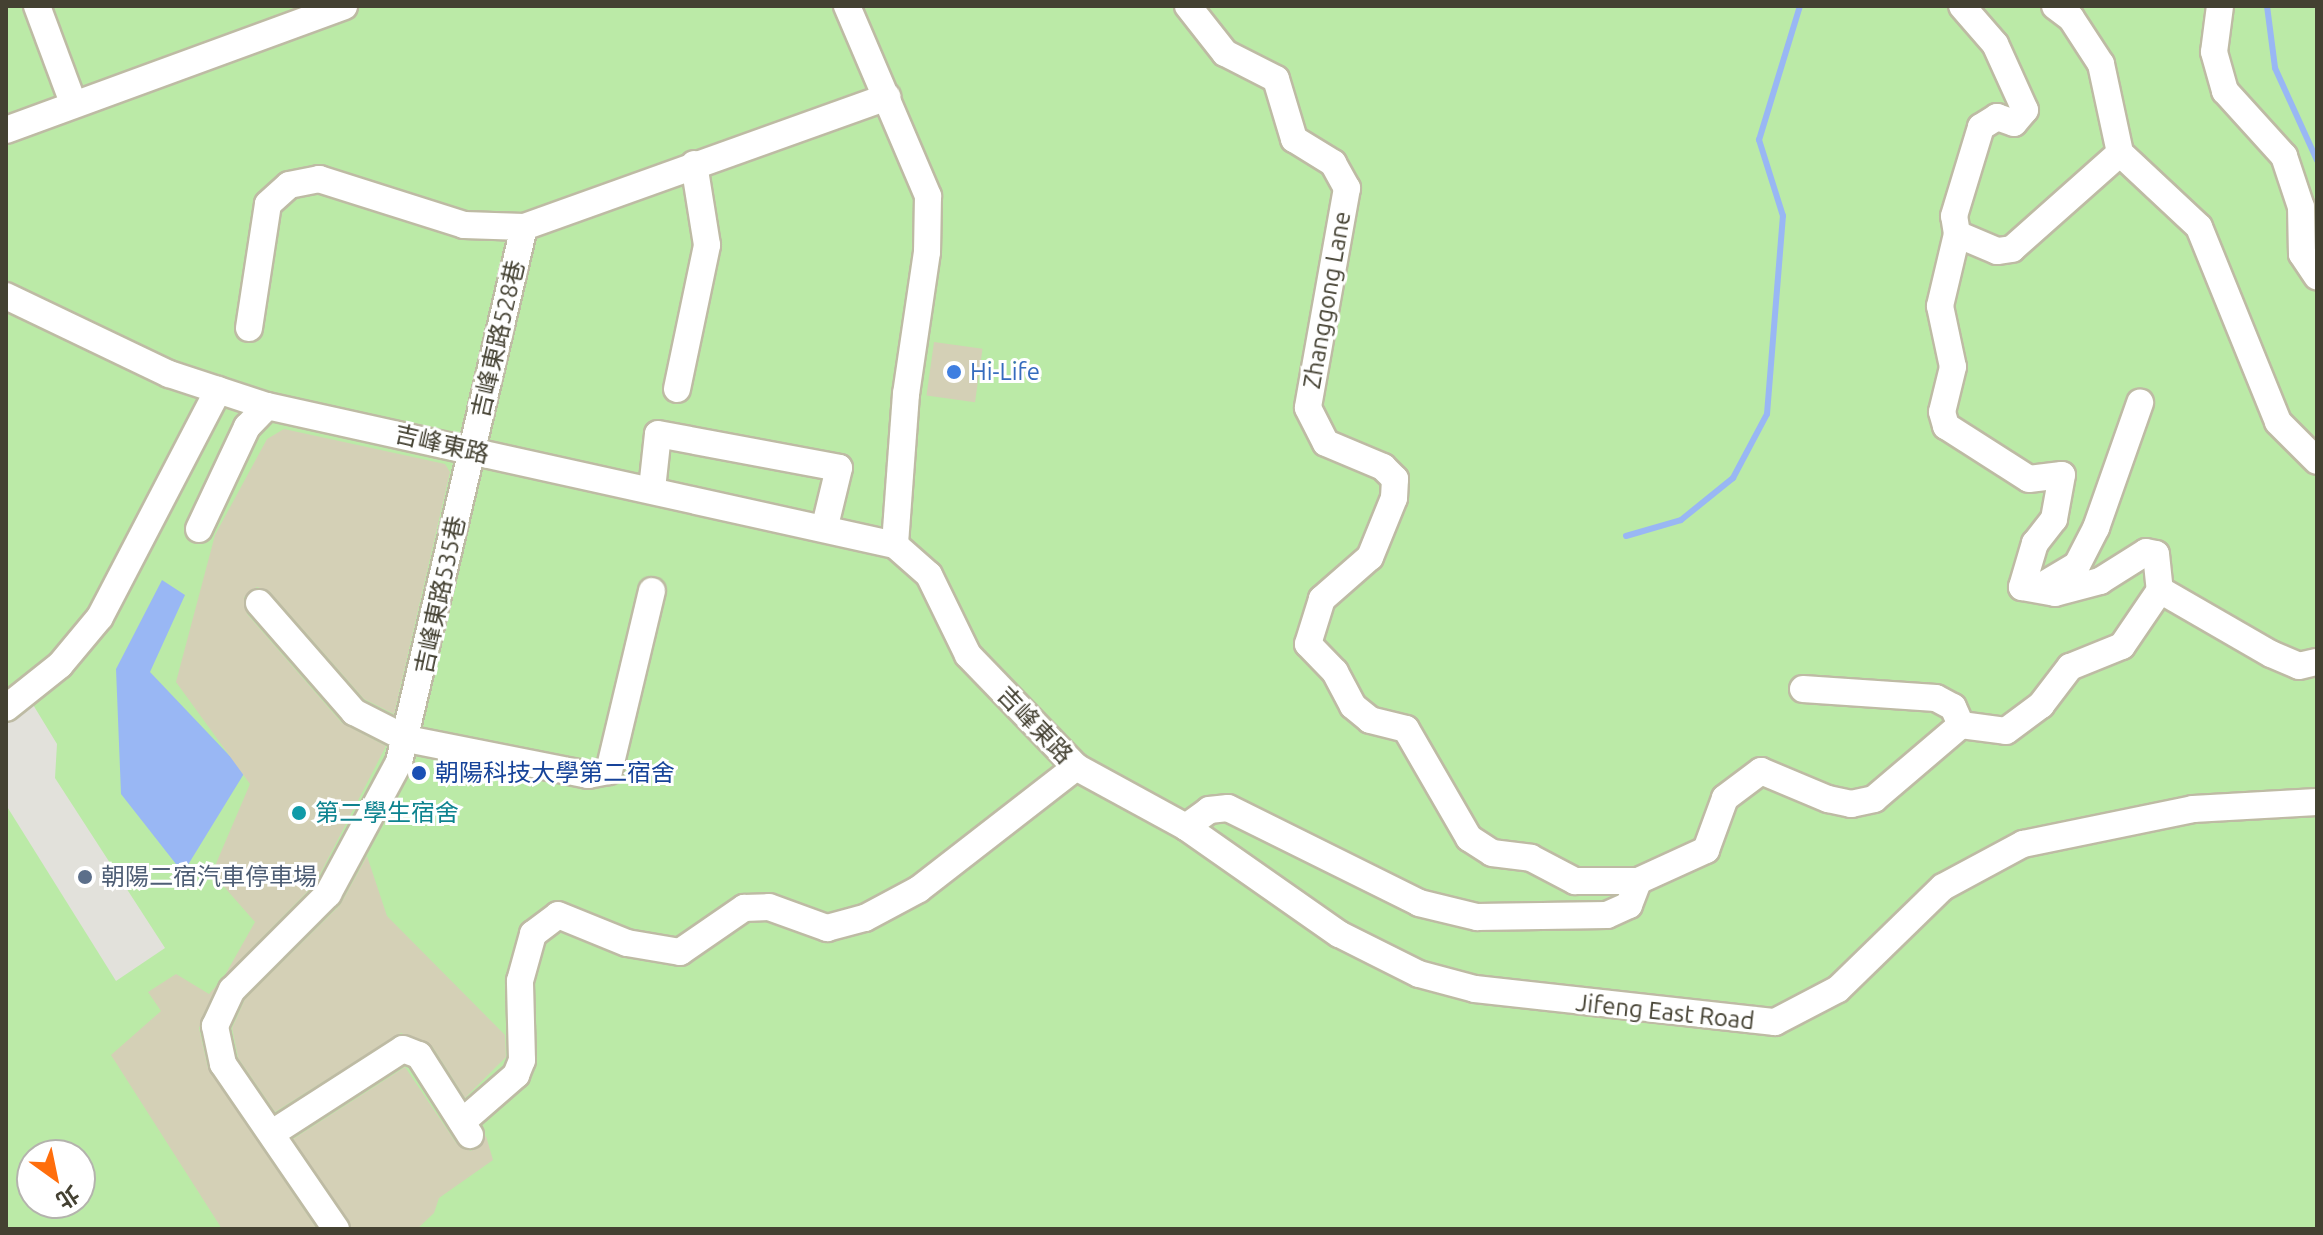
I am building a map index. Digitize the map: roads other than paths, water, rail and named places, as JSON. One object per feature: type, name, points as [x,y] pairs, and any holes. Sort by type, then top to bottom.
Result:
[{"type":"street","points":[[37,6],[73,103]]},
{"type":"street","points":[[6,130],[344,6]]},
{"type":"street","points":[[847,6],[928,196],[927,252],[906,394],[895,545]]},
{"type":"street","name":"Zhanggong Lane","points":[[1188,6],[1225,53],[1276,79],[1294,139],[1333,163],[1347,188],[1308,408],[1326,443],[1383,467],[1395,479],[1394,498],[1370,557],[1322,599],[1308,644],[1335,672],[1353,706],[1370,720],[1406,729],[1469,838],[1492,853],[1531,858],[1575,881],[1638,881],[1706,850],[1725,798],[1761,771],[1828,799],[1851,804],[1874,799],[1961,725]]},
{"type":"street","points":[[1803,689],[1936,698],[1953,707],[1961,725],[2006,731],[2041,705],[2070,667],[2122,646],[2160,590],[2156,554],[2146,552],[2100,581],[2033,591],[2022,587],[2026,563],[2054,519],[2062,475],[2029,479],[1946,426],[1942,412],[1953,367],[1940,306],[1957,234],[1954,216],[1981,127],[1997,117],[2014,123],[2025,110],[1995,44],[1962,6]]},
{"type":"street","points":[[2055,6],[2071,18],[2101,64],[2120,153],[2199,227],[2278,422],[2317,461]]},
{"type":"street","points":[[2220,6],[2214,52],[2225,91],[2284,156],[2301,207],[2302,254],[2317,276]]},
{"type":"street","points":[[249,328],[268,204],[289,185],[319,179],[464,225],[524,227],[887,97]]},
{"type":"street","points":[[1957,234],[1997,251],[2012,249],[2120,153]]},
{"type":"street","points":[[677,389],[707,245],[694,164]]},
{"type":"street","name":"吉峰東路528巷","points":[[472,451],[524,227]]},
{"type":"street","name":"吉峰東路","points":[[6,296],[106,346],[267,406],[825,526],[895,545],[929,575],[968,655],[1076,767],[1186,827]]},
{"type":"street","points":[[6,708],[60,665],[100,617],[218,390]]},
{"type":"street","points":[[2033,591],[2077,565],[2140,403]]},
{"type":"street","points":[[199,529],[247,427],[267,406]]},
{"type":"street","points":[[652,489],[658,434],[839,468],[825,526]]},
{"type":"street","name":"吉峰東路535巷","points":[[336,1229],[274,1132],[223,1064],[215,1026],[232,990],[328,894],[407,739],[472,451]]},
{"type":"street","points":[[2160,590],[2271,654],[2299,666],[2317,662]]},
{"type":"street","points":[[259,603],[354,712],[407,739],[523,765],[588,775],[609,771],[652,591]]},
{"type":"street","points":[[274,1132],[403,1049],[419,1055],[467,1130],[516,1075],[522,1060],[520,981],[533,934],[558,915],[627,943],[680,952],[744,908],[769,907],[827,928],[865,918],[919,889],[1076,767]]},
{"type":"street","name":"Jifeng East Road","points":[[1186,827],[1339,934],[1419,974],[1527,997],[1775,1022],[1838,989],[1943,887],[2023,844],[2193,809],[2317,802]]},
{"type":"street","points":[[1186,827],[1209,810],[1228,808],[1419,903],[1477,917],[1607,915],[1629,905],[1638,881]]},
{"type":"water","points":[[162,580],[185,595],[150,672],[245,772],[183,873],[121,794],[116,669]]},
{"type":"waterway","points":[[1626,536],[1681,520],[1733,478],[1767,414],[1783,216],[1759,140],[1800,6]]},
{"type":"waterway","points":[[2267,6],[2275,68],[2317,160]]},
{"type":"place","name":"Hi-Life","points":[[954,372]]},
{"type":"place","name":"朝陽科技大學第二宿舍","points":[[419,773]]},
{"type":"place","name":"第二學生宿舍","points":[[299,813]]},
{"type":"place","name":"朝陽二宿汽車停車場","points":[[85,877]]}]
